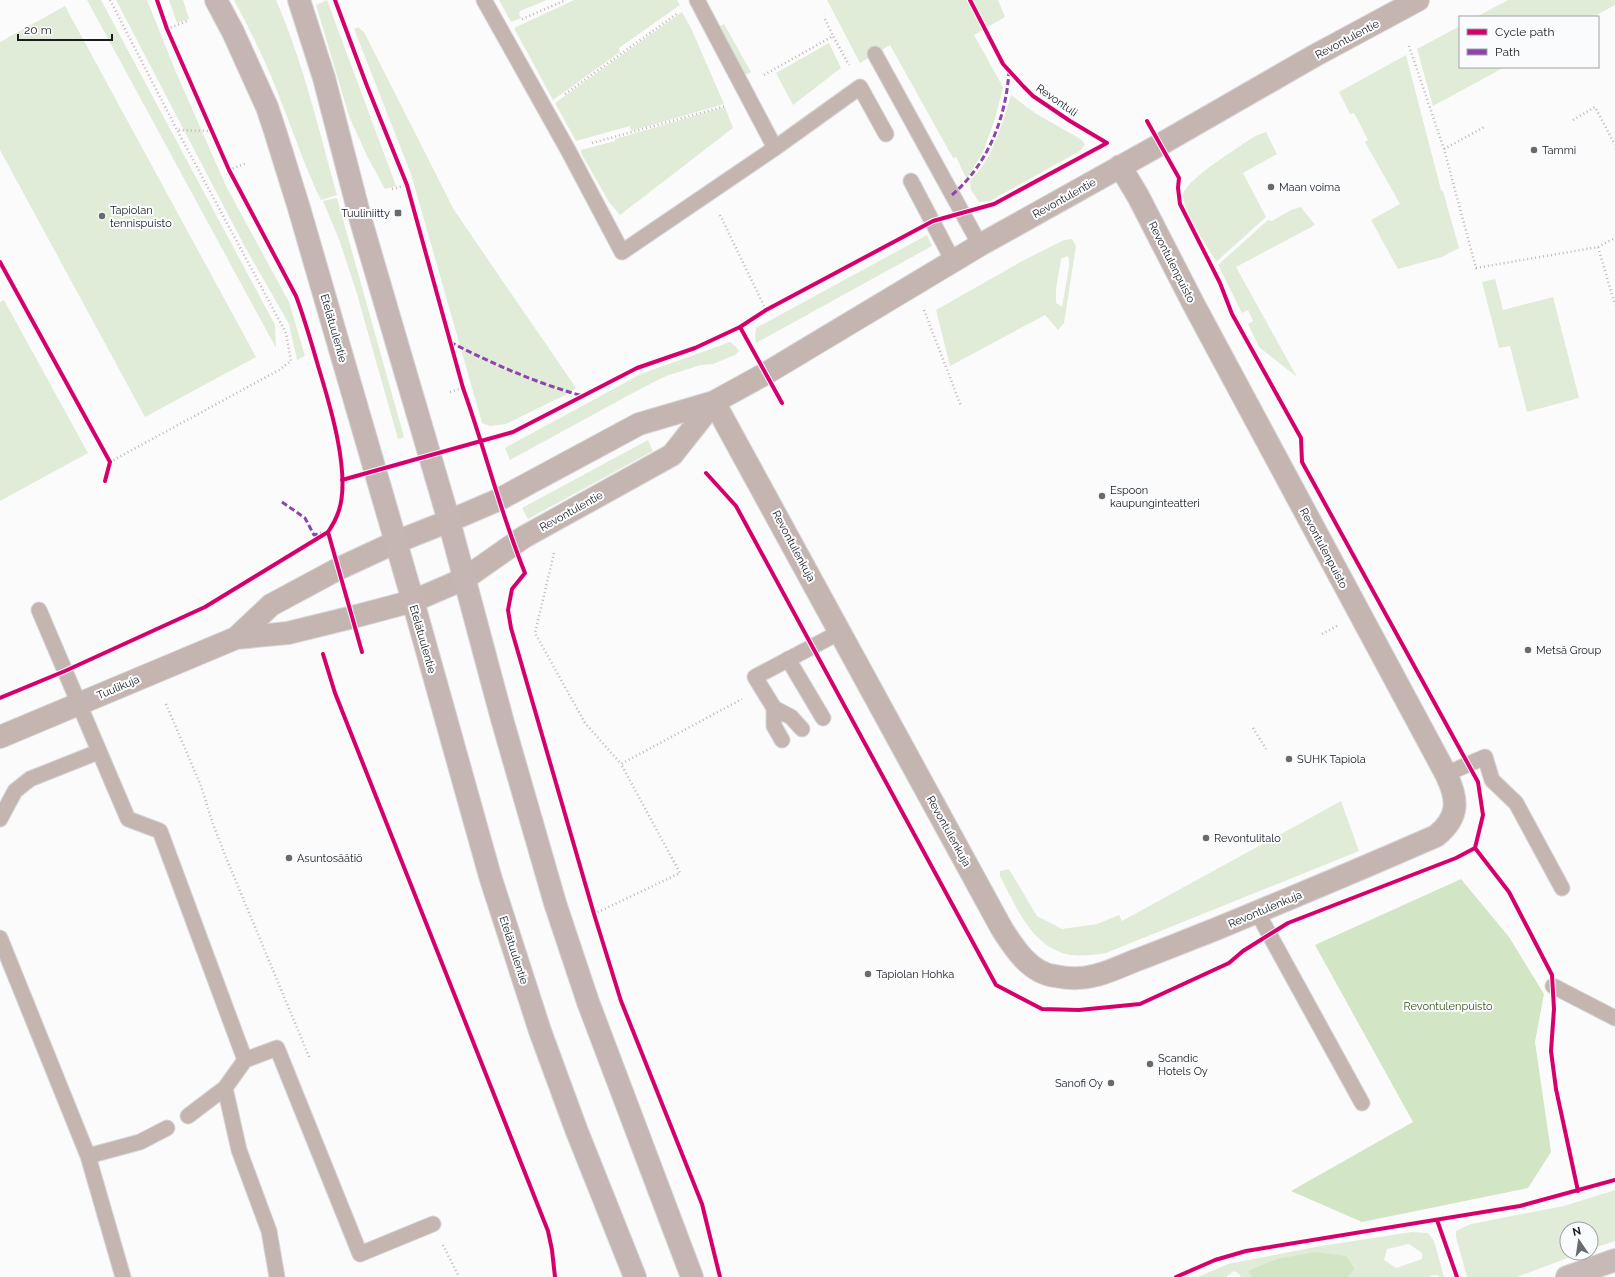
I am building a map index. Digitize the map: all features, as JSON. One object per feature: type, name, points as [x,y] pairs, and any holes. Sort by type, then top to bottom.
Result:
[{"type":"highway","points":[[1567,1277],[1615,1260]]},
{"type":"main road","name":"Etelätuulentie","points":[[216,0],[236,38],[267,107],[299,208],[396,542],[490,876],[540,1031],[576,1130],[636,1277]]},
{"type":"main road","points":[[299,0],[324,78],[361,221],[449,521],[502,719],[557,910],[590,1009],[692,1277]]},
{"type":"street","name":"Revontulentie","points":[[396,542],[505,497],[639,424],[714,402],[765,374],[953,260],[1314,56],[1418,0]]},
{"type":"street","name":"Revontulenpuisto","points":[[1120,166],[1138,196],[1205,325],[1446,774],[1455,798],[1455,809],[1445,830],[1431,838],[1339,877]]},
{"type":"street","name":"Revontulentie","points":[[413,601],[464,579],[524,537],[672,455],[714,402]]},
{"type":"street","name":"Revontulenkuja","points":[[714,402],[1002,929],[1014,948],[1026,961],[1052,976],[1082,978],[1098,975],[1179,944],[1339,877]]},
{"type":"street","name":"Tuulikuja","points":[[236,638],[272,605],[338,569],[396,542]]},
{"type":"street","name":"Tuulikuja","points":[[0,737],[236,638],[288,633],[413,601]]},
{"type":"lane","points":[[484,0],[568,150],[622,252],[775,148],[860,87],[886,134]]},
{"type":"lane","points":[[697,0],[775,148]]},
{"type":"lane","points":[[875,54],[980,245]]},
{"type":"lane","points":[[911,181],[953,260]]},
{"type":"lane","points":[[39,610],[79,703],[98,752],[128,819],[160,831],[245,1060]]},
{"type":"lane","points":[[782,740],[774,726],[774,708],[755,677],[840,632]]},
{"type":"lane","points":[[788,659],[823,718]]},
{"type":"lane","points":[[774,708],[791,717],[802,729]]},
{"type":"lane","points":[[0,819],[15,791],[30,779],[98,752]]},
{"type":"lane","points":[[1446,774],[1485,757],[1492,780],[1516,803],[1562,888]]},
{"type":"lane","points":[[1257,912],[1362,1103]]},
{"type":"lane","points":[[0,938],[88,1156],[123,1277]]},
{"type":"lane","points":[[1553,986],[1615,1018]]},
{"type":"lane","points":[[188,1116],[225,1088],[245,1060],[277,1048],[360,1254],[433,1224]]},
{"type":"lane","points":[[225,1088],[239,1150],[269,1231],[277,1277]]},
{"type":"lane","points":[[88,1156],[140,1142],[167,1128]]},
{"type":"path","points":[[108,468],[110,462],[279,370],[291,361],[286,333],[177,130],[110,0]]},
{"type":"path","points":[[499,29],[566,0]]},
{"type":"path","points":[[544,108],[683,9]]},
{"type":"path","points":[[824,19],[860,87]]},
{"type":"path","points":[[167,29],[187,21]]},
{"type":"path","points":[[165,23],[170,36]]},
{"type":"path","points":[[758,78],[833,36]]},
{"type":"path","points":[[1409,46],[1444,149],[1476,268],[1598,247],[1615,238]]},
{"type":"path","points":[[568,150],[749,100]]},
{"type":"path","points":[[1574,120],[1595,107],[1615,145]]},
{"type":"path","points":[[208,124],[214,137]]},
{"type":"path","points":[[1444,149],[1486,126]]},
{"type":"path","points":[[177,130],[211,131]]},
{"type":"path","points":[[229,170],[247,163]]},
{"type":"path","points":[[226,164],[233,177]]},
{"type":"path","points":[[404,178],[409,193]]},
{"type":"path","points":[[392,189],[407,185]]},
{"type":"path","points":[[709,193],[766,310]]},
{"type":"path","points":[[1598,247],[1615,305]]},
{"type":"path","points":[[761,313],[773,306]]},
{"type":"path","points":[[922,306],[961,406]]},
{"type":"path","points":[[461,380],[465,394]]},
{"type":"path","points":[[450,392],[463,388]]},
{"type":"path","points":[[106,455],[110,462]]},
{"type":"path","points":[[554,552],[535,633],[585,724],[621,764],[680,873],[594,914]]},
{"type":"path","points":[[1322,634],[1335,627]]},
{"type":"path","points":[[621,764],[762,688]]},
{"type":"path","points":[[166,704],[201,786],[212,824],[302,1038]]},
{"type":"path","points":[[1253,728],[1266,749]]},
{"type":"path","points":[[592,906],[596,921]]},
{"type":"path","points":[[433,1224],[459,1277]]},
{"type":"green space","points":[[87,0],[101,0],[275,325],[276,348]]},
{"type":"green space","points":[[116,0],[147,0],[175,70],[226,186],[289,302],[305,356],[297,360],[289,324],[245,247]]},
{"type":"green space","points":[[169,0],[183,0],[189,19],[177,23]]},
{"type":"green space","points":[[234,0],[276,0],[286,24],[302,72],[337,195],[321,200],[267,67]]},
{"type":"green space","points":[[327,0],[396,186],[385,189],[367,156],[349,116],[316,5]]},
{"type":"green space","points":[[499,0],[547,0],[520,11],[519,14],[521,18],[511,22]]},
{"type":"green space","points":[[574,0],[677,0],[680,5],[619,48],[620,52],[553,100],[514,28]]},
{"type":"green space","points":[[827,0],[998,0],[1005,17],[974,35],[1003,87],[995,119],[983,152],[968,177],[966,178],[956,157],[953,158],[890,45],[860,63]]},
{"type":"green space","points":[[1508,0],[1615,0],[1615,5],[1595,16],[1478,16]]},
{"type":"green space","name":"Tapiolan tennispuisto","points":[[65,6],[256,357],[145,417],[0,150],[0,42]]},
{"type":"green space","points":[[682,12],[691,28],[724,104],[631,131],[630,126],[576,141],[555,103]]},
{"type":"green space","points":[[724,24],[751,72],[745,75],[718,27]]},
{"type":"green space","points":[[358,27],[364,32],[454,210],[576,388],[569,393],[506,424],[490,426],[482,423],[411,174],[354,29]]},
{"type":"green space","points":[[1459,27],[1459,68],[1503,68],[1433,106],[1417,49]]},
{"type":"green space","points":[[829,43],[841,68],[793,105],[776,73]]},
{"type":"green space","points":[[1406,55],[1441,190],[1443,191],[1459,248],[1442,257],[1398,269],[1371,220],[1400,204],[1365,142],[1368,140],[1354,113],[1350,114],[1339,92]]},
{"type":"green space","points":[[1011,95],[1035,113],[1082,140],[1085,145],[1080,151],[990,201],[979,202],[971,190],[970,180],[985,163],[991,152]]},
{"type":"green space","points":[[725,107],[733,128],[620,215],[609,202],[581,153],[581,150],[615,141],[615,139]]},
{"type":"green space","points":[[1266,132],[1277,154],[1243,173],[1266,217],[1216,262],[1187,211],[1183,196],[1185,190],[1202,173],[1214,164],[1255,136]]},
{"type":"green space","points":[[337,198],[404,437],[398,439],[357,294],[340,242],[323,201]]},
{"type":"green space","points":[[1301,207],[1315,225],[1236,267],[1297,377],[1259,347],[1248,324],[1253,321],[1248,310],[1242,313],[1218,265],[1268,220],[1272,221],[1291,210]]},
{"type":"green space","points":[[927,235],[932,246],[756,343],[756,328]]},
{"type":"green space","points":[[1072,239],[1076,246],[1064,323],[1058,330],[1045,315],[950,366],[936,310],[1024,260],[1064,240]],"holes":[[[1067,256],[1069,258],[1069,267],[1062,307],[1056,303],[1056,289],[1061,259]]]},
{"type":"green space","points":[[1495,279],[1503,310],[1553,297],[1579,398],[1527,412],[1510,346],[1499,348],[1482,282]]},
{"type":"green space","points":[[4,300],[88,453],[0,501],[0,302]]},
{"type":"green space","points":[[730,342],[739,351],[735,355],[713,364],[701,365],[666,376],[510,460],[505,448],[641,374]]},
{"type":"green space","points":[[648,440],[653,451],[528,519],[522,508]]},
{"type":"green space","points":[[1341,801],[1359,851],[1106,953],[1071,955],[1053,949],[1043,942],[1034,933],[1018,911],[1000,876],[1000,871],[1009,869],[1037,916],[1062,929],[1097,924],[1119,915],[1122,921]]},
{"type":"green space","name":"Revontulenpuisto","points":[[1461,879],[1509,937],[1544,994],[1535,1042],[1551,1152],[1528,1188],[1362,1222],[1291,1191],[1413,1122],[1315,945]]},
{"type":"green space","points":[[1615,1190],[1615,1241],[1599,1246],[1599,1221],[1559,1221],[1560,1261],[1517,1277],[1467,1277],[1456,1237],[1456,1231],[1471,1224],[1564,1206]]},
{"type":"green space","points":[[1412,1232],[1428,1233],[1434,1241],[1444,1277],[1434,1275],[1428,1277],[1348,1277],[1355,1269],[1248,1271],[1252,1277],[1241,1277],[1234,1271],[1226,1277],[1198,1277],[1228,1264],[1321,1246]],"holes":[[[1409,1244],[1422,1253],[1422,1259],[1396,1268],[1384,1260],[1387,1249]]]},
{"type":"green space","points":[[1315,1252],[1346,1256],[1355,1269],[1348,1277],[1252,1277],[1248,1271],[1277,1259]]},
{"type":"marked path","points":[[952,195],[965,183],[976,169],[993,139],[1004,106],[1009,71]]},
{"type":"marked path","points":[[450,342],[515,372],[548,385],[583,396]]},
{"type":"marked path","points":[[282,502],[305,518],[314,535],[321,533]]},
{"type":"cycle path","points":[[157,0],[167,29],[229,170],[296,296],[305,323],[334,421],[341,461],[342,498],[337,515],[328,532],[362,652]]},
{"type":"cycle path","points":[[335,0],[367,86],[407,185],[463,388],[500,504],[525,573],[512,589],[508,610],[511,628],[594,914],[621,1001],[702,1204],[720,1277]]},
{"type":"cycle path","name":"Revontuli","points":[[970,0],[1003,64],[1023,86],[1033,96],[1070,121],[1107,143]]},
{"type":"cycle path","points":[[706,473],[736,506],[996,985],[1042,1009],[1079,1010],[1140,1004],[1229,963],[1243,951],[1288,923],[1456,858],[1475,848],[1483,815],[1478,782],[1302,462],[1301,438],[1232,314],[1220,283],[1180,204],[1178,188],[1179,178],[1147,121]]},
{"type":"cycle path","points":[[342,480],[513,432],[637,368],[695,348],[740,327],[766,310],[933,221],[994,204],[1107,143]]},
{"type":"cycle path","points":[[0,262],[110,462],[105,481]]},
{"type":"cycle path","points":[[740,327],[782,403]]},
{"type":"cycle path","points":[[0,698],[65,671],[205,607],[328,532]]},
{"type":"cycle path","points":[[323,654],[335,693],[548,1231],[555,1277]]},
{"type":"cycle path","points":[[1475,848],[1509,892],[1552,975],[1554,1009],[1551,1051],[1556,1089],[1578,1191]]},
{"type":"cycle path","points":[[1176,1277],[1215,1260],[1246,1251],[1520,1206],[1615,1180]]},
{"type":"cycle path","points":[[1437,1220],[1457,1277]]},
{"type":"place","name":"Tammi","points":[[1534,150]]},
{"type":"place","name":"Maan voima","points":[[1271,187]]},
{"type":"place","name":"Tuuliniitty","points":[[398,213]]},
{"type":"place","name":"Tapiolan tennispuisto","points":[[102,216]]},
{"type":"place","name":"Espoon kaupunginteatteri","points":[[1102,496]]},
{"type":"place","name":"Metsä Group","points":[[1528,650]]},
{"type":"place","name":"SUHK Tapiola","points":[[1289,759]]},
{"type":"place","name":"Revontulitalo","points":[[1206,838]]},
{"type":"place","name":"Asuntosäätiö","points":[[289,858]]},
{"type":"place","name":"Tapiolan Hohka","points":[[868,974]]},
{"type":"place","name":"Scandic Hotels Oy","points":[[1150,1064]]},
{"type":"place","name":"Sanofi Oy","points":[[1111,1083]]}]
